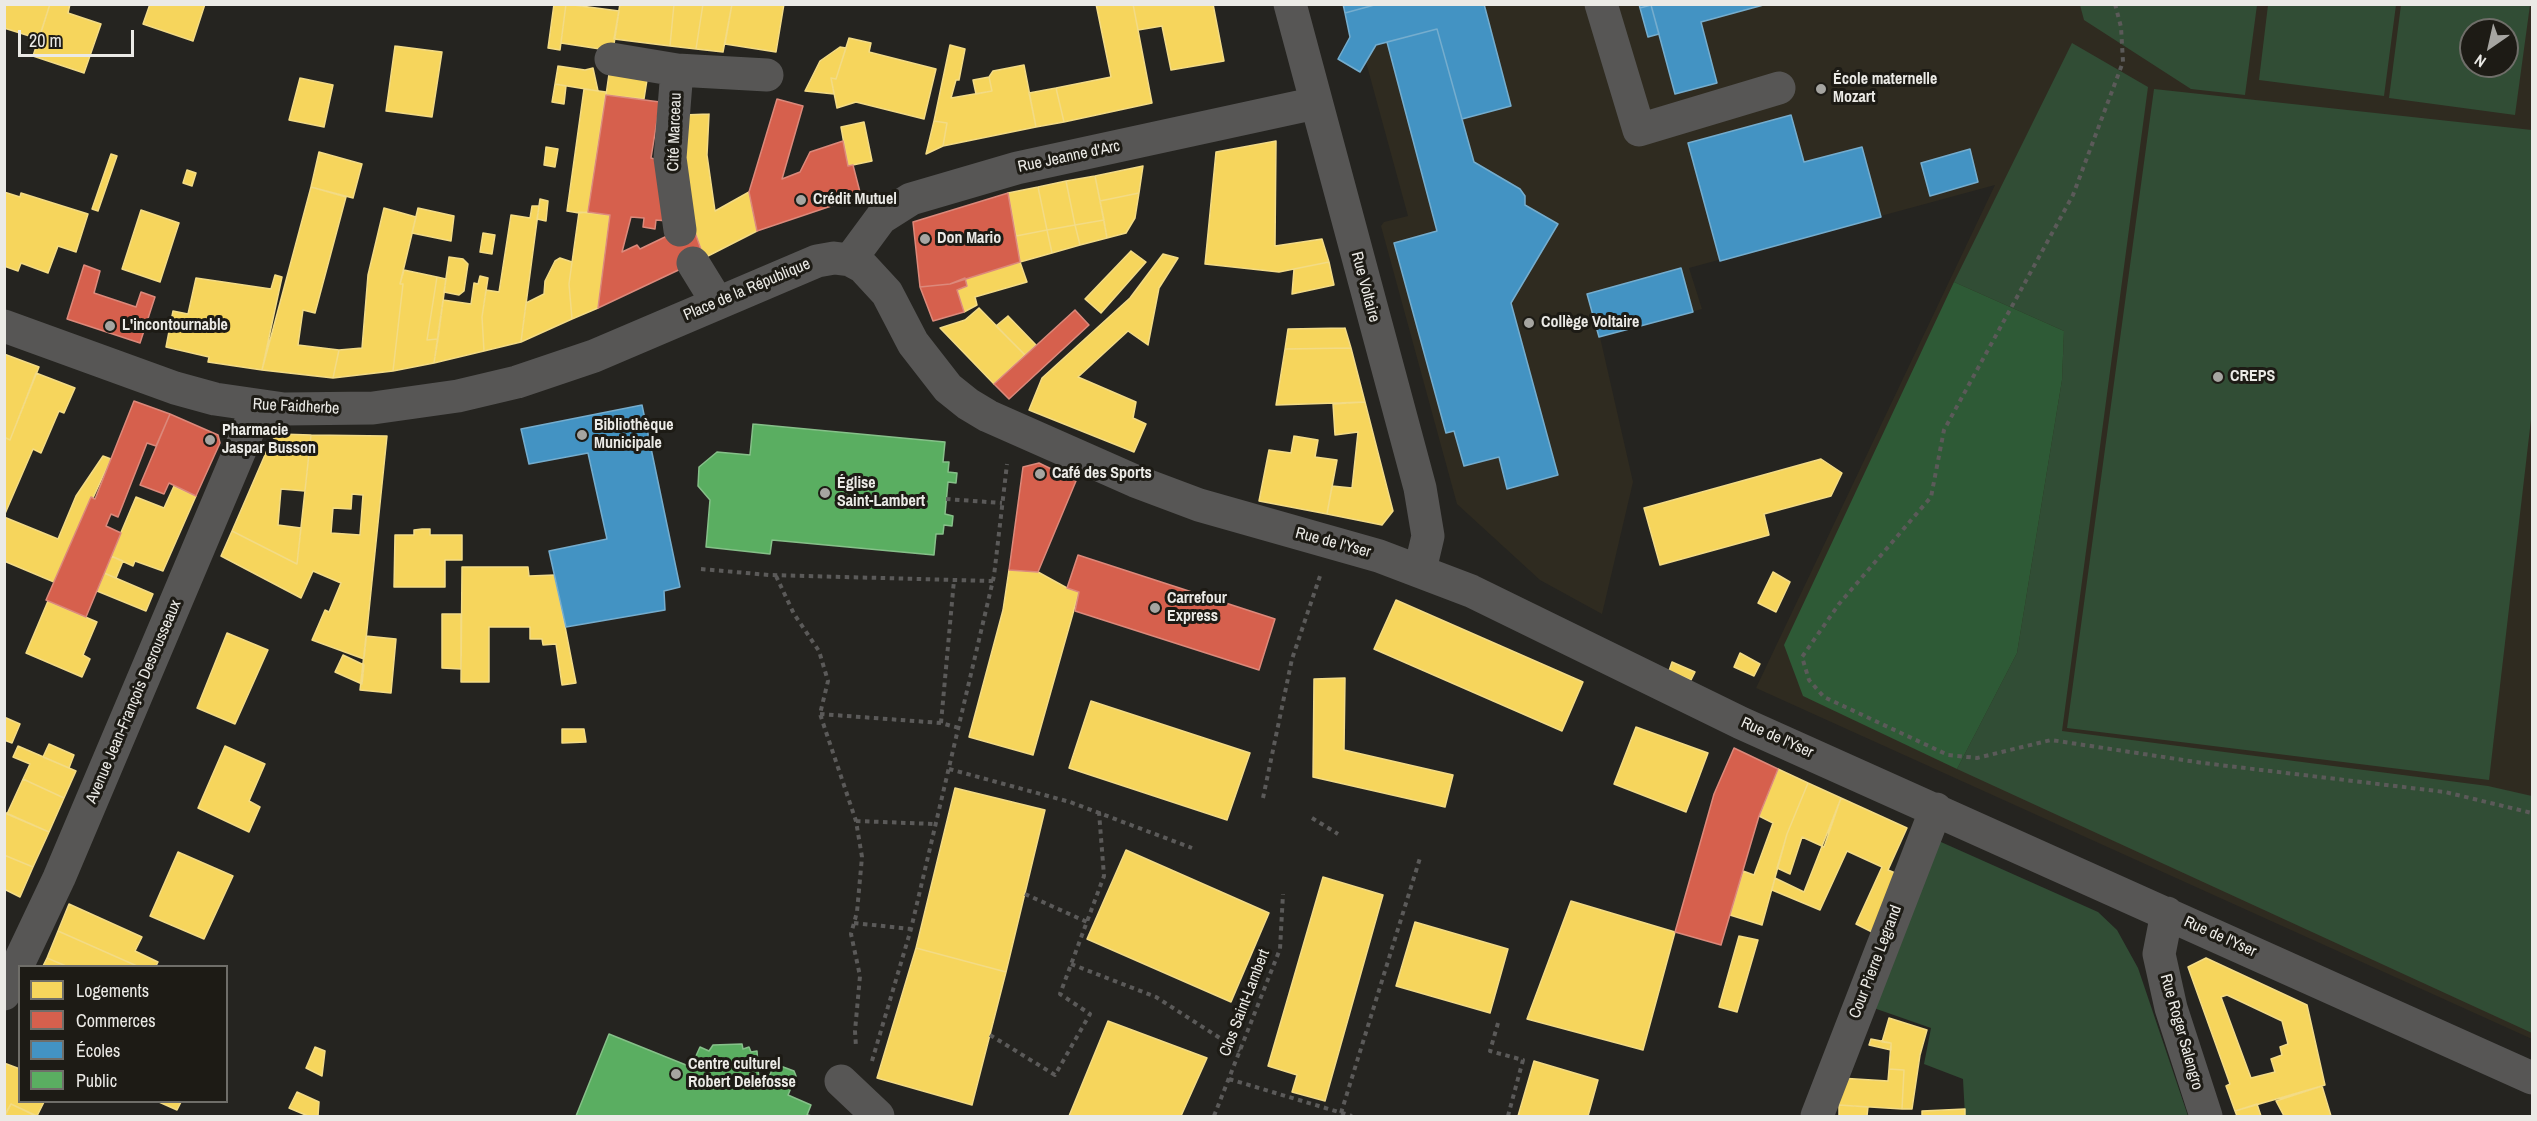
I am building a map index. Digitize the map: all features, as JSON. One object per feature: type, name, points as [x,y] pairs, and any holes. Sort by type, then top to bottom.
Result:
[{"type":"street","name":"Rue Voltaire","points":[[1290,4],[1420,488],[1428,536],[1419,570]]},
{"type":"street","points":[[1600,4],[1639,130],[1779,88]]},
{"type":"street","name":"Cité Marceau","points":[[611,59],[677,70],[767,75]]},
{"type":"street","name":"Cité Marceau","points":[[677,70],[670,159],[680,230]]},
{"type":"street","name":"Rue Jeanne d'Arc","points":[[850,260],[881,218],[911,199],[1017,168],[1316,103]]},
{"type":"street","name":"Place de la République","points":[[594,356],[817,261],[834,258],[850,260]]},
{"type":"street","points":[[850,260],[863,267],[887,293],[913,343],[948,388],[968,404],[1011,426]]},
{"type":"street","points":[[693,263],[717,302]]},
{"type":"street","name":"Rue Faidherbe","points":[[4,326],[175,388],[256,406],[362,408],[458,396],[517,382],[594,356]]},
{"type":"street","name":"Avenue Jean-François Desrousseaux","points":[[4,994],[59,878],[246,436],[256,406]]},
{"type":"street","name":"Rue de l'Yser","points":[[1011,426],[1199,505],[1419,570],[1470,591],[1741,723],[2167,912],[2532,1078]]},
{"type":"street","name":"Cour Pierre Legrand","points":[[1817,1116],[1936,809]]},
{"type":"street","name":"Rue Roger Salengro","points":[[2167,912],[2159,954],[2171,1008],[2206,1116]]},
{"type":"path","points":[[2115,4],[2121,27],[2123,62],[2073,195],[1944,430],[1931,497],[1839,604],[1802,657],[1809,680],[1824,697],[1948,756],[1977,758],[2051,740],[2203,763],[2445,792],[2532,813]]},
{"type":"path","points":[[860,1099],[911,929],[993,581],[1011,426]]},
{"type":"path","points":[[946,499],[1002,503]]},
{"type":"path","points":[[1263,798],[1292,658],[1331,543]]},
{"type":"path","points":[[701,568],[776,576],[993,581]]},
{"type":"path","points":[[776,576],[794,614],[819,651],[828,681],[820,714],[856,821],[862,857],[851,934],[860,976],[855,1031],[860,1099]]},
{"type":"path","points":[[941,723],[954,580]]},
{"type":"path","points":[[820,714],[941,723],[959,728]]},
{"type":"path","points":[[949,769],[1070,802],[1192,848]]},
{"type":"path","points":[[990,1035],[1055,1074],[1090,1014],[1060,994],[1104,876],[1099,812]]},
{"type":"path","points":[[1312,818],[1338,834]]},
{"type":"path","points":[[856,821],[935,824]]},
{"type":"path","points":[[1341,1113],[1419,858]]},
{"type":"path","points":[[1024,894],[1087,922]]},
{"type":"path","name":"Clos Saint-Lambert","points":[[1214,1116],[1280,949],[1283,894]]},
{"type":"path","points":[[854,922],[911,929]]},
{"type":"path","points":[[1071,964],[1156,997],[1240,1051]]},
{"type":"path","points":[[1498,1023],[1490,1051],[1523,1060],[1508,1116]]},
{"type":"path","points":[[1228,1080],[1352,1116]]},
{"type":"shaded area","name":"CREPS","points":[[1346,5],[2532,5],[2532,1039],[1756,688],[1995,185],[1689,268],[1702,309],[1600,337],[1633,482],[1602,614],[1540,580],[1457,504],[1381,226],[1384,222],[1408,216],[1366,62]]},
{"type":"green space","points":[[2080,5],[2257,5],[2245,95],[2191,89],[2084,20]]},
{"type":"green space","points":[[2268,5],[2396,5],[2384,96],[2259,80]]},
{"type":"green space","points":[[2401,5],[2530,5],[2515,115],[2389,98]]},
{"type":"green space","points":[[2072,43],[2148,87],[2062,731],[2488,786],[2532,796],[2532,1033],[1957,769],[2017,653],[2062,380],[2064,331],[1954,282]]},
{"type":"green space","points":[[2154,89],[2532,130],[2532,411],[2489,780],[2067,728]]},
{"type":"green space","points":[[1954,282],[2064,331],[2062,380],[2017,653],[1957,769],[1803,696],[1784,645]]},
{"type":"green space","points":[[1932,838],[2098,912],[2117,930],[2138,968],[2188,1116],[1965,1116],[1963,1079],[1924,1064],[1931,1028],[1868,1006]]},
{"type":"building: Logements","points":[[4,4],[50,4],[39,39],[4,28]]},
{"type":"building: Logements","points":[[50,4],[70,4],[68,13],[101,24],[84,73],[33,56]]},
{"type":"building: Logements","points":[[150,4],[205,4],[193,41],[143,24]]},
{"type":"building: Logements","points":[[554,4],[566,4],[560,50],[548,48]]},
{"type":"building: Logements","points":[[566,4],[619,11],[613,51],[561,43]]},
{"type":"building: Logements","points":[[620,4],[674,4],[670,46],[614,39]]},
{"type":"building: Logements","points":[[674,4],[703,4],[696,49],[670,46]]},
{"type":"building: Logements","points":[[703,4],[732,4],[723,52],[696,49]]},
{"type":"building: Logements","points":[[732,4],[784,4],[776,52],[725,44]]},
{"type":"building: Logements","points":[[1096,4],[1133,4],[1152,103],[1064,122],[1056,88],[1111,77]]},
{"type":"building: Logements","points":[[1133,4],[1213,4],[1224,61],[1171,70],[1162,26],[1138,30]]},
{"type":"building: Logements","points":[[849,38],[871,43],[869,52],[936,69],[924,119],[856,102],[837,108],[831,78],[836,79]]},
{"type":"building: Logements","points":[[950,45],[965,49],[959,80],[956,80],[951,98],[992,91],[989,77],[993,71],[1024,65],[1036,127],[943,146],[947,123],[934,121]]},
{"type":"building: Logements","points":[[395,46],[442,52],[432,117],[386,111]]},
{"type":"building: Logements","points":[[840,47],[846,48],[836,79],[831,78],[834,94],[805,91],[820,61]]},
{"type":"building: Logements","points":[[558,66],[585,70],[593,68],[598,91],[555,84]]},
{"type":"building: Logements","points":[[609,74],[647,80],[644,99],[606,95]]},
{"type":"building: Logements","points":[[989,77],[992,91],[976,94],[973,80]]},
{"type":"building: Logements","points":[[300,78],[333,85],[324,127],[289,120]]},
{"type":"building: Logements","points":[[555,84],[566,86],[564,104],[552,102]]},
{"type":"building: Logements","points":[[1056,88],[1064,122],[1036,127],[1029,93]]},
{"type":"building: Logements","points":[[584,89],[606,92],[588,212],[579,213],[567,211]]},
{"type":"building: Logements","points":[[709,114],[707,155],[715,211],[749,192],[757,231],[704,258],[689,215],[683,115]]},
{"type":"building: Logements","points":[[934,121],[947,123],[943,146],[926,154]]},
{"type":"building: Logements","points":[[864,122],[872,161],[848,166],[841,127]]},
{"type":"building: Logements","points":[[1276,141],[1275,246],[1322,239],[1329,262],[1279,272],[1205,264],[1216,152]]},
{"type":"building: Logements","points":[[546,147],[558,149],[555,167],[544,165]]},
{"type":"building: Logements","points":[[319,152],[362,164],[353,198],[311,187]]},
{"type":"building: Logements","points":[[111,154],[117,156],[98,211],[92,209]]},
{"type":"building: Logements","points":[[1143,166],[1139,193],[1100,201],[1095,176]]},
{"type":"building: Logements","points":[[187,170],[196,173],[192,186],[183,183]]},
{"type":"building: Logements","points":[[1095,176],[1104,220],[1075,225],[1066,181]]},
{"type":"building: Logements","points":[[1066,181],[1075,225],[1047,230],[1038,187]]},
{"type":"building: Logements","points":[[311,187],[346,197],[315,313],[303,310],[298,345],[339,350],[333,378],[262,370]]},
{"type":"building: Logements","points":[[1038,187],[1047,230],[1016,236],[1008,193]]},
{"type":"building: Logements","points":[[4,192],[20,197],[21,193],[88,214],[76,252],[58,246],[48,273],[21,263],[18,271],[4,266]]},
{"type":"building: Logements","points":[[1139,193],[1135,218],[1126,233],[1107,238],[1100,201]]},
{"type":"building: Logements","points":[[540,199],[548,201],[546,221],[537,219]]},
{"type":"building: Logements","points":[[532,206],[539,206],[521,342],[484,351],[482,317],[486,290],[499,292],[511,215],[530,218]]},
{"type":"building: Logements","points":[[384,208],[416,217],[400,284],[403,284],[393,371],[333,378],[339,350],[362,348],[368,275]]},
{"type":"building: Logements","points":[[418,208],[454,216],[451,241],[412,233]]},
{"type":"building: Logements","points":[[141,210],[179,223],[160,282],[122,269]]},
{"type":"building: Logements","points":[[579,212],[610,215],[598,308],[572,319],[569,284]]},
{"type":"building: Logements","points":[[1104,220],[1107,238],[1080,245],[1075,225]]},
{"type":"building: Logements","points":[[1075,225],[1080,245],[1052,253],[1047,230]]},
{"type":"building: Logements","points":[[1047,230],[1052,253],[1020,262],[1016,236]]},
{"type":"building: Logements","points":[[483,233],[495,235],[492,254],[480,252]]},
{"type":"building: Logements","points":[[1131,251],[1146,262],[1101,313],[1085,299]]},
{"type":"building: Logements","points":[[1163,254],[1178,258],[1159,288],[1148,345],[1128,331],[1078,377],[1136,402],[1133,418],[1146,424],[1134,452],[1029,410],[1042,378],[1130,298]]},
{"type":"building: Logements","points":[[449,257],[463,259],[468,264],[464,291],[459,295],[444,292]]},
{"type":"building: Logements","points":[[560,258],[572,262],[569,284],[572,319],[521,342],[526,303],[544,294],[545,281],[555,261]]},
{"type":"building: Logements","points":[[1020,262],[1027,282],[975,297],[977,305],[964,312],[957,290],[967,286],[965,278]]},
{"type":"building: Logements","points":[[1329,262],[1334,285],[1292,294],[1294,269]]},
{"type":"building: Logements","points":[[404,270],[437,277],[427,340],[438,339],[434,363],[393,371],[403,284],[400,284]]},
{"type":"building: Logements","points":[[275,275],[282,277],[262,370],[208,362],[209,357],[166,347],[173,311],[188,314],[196,278],[271,289]]},
{"type":"building: Logements","points":[[480,276],[488,278],[482,317],[484,351],[434,363],[443,300],[471,304],[474,283],[478,284]]},
{"type":"building: Logements","points":[[437,277],[446,279],[438,339],[427,340]]},
{"type":"building: Logements","points":[[979,308],[1025,355],[994,384],[940,328],[965,320]]},
{"type":"building: Logements","points":[[1008,316],[1036,345],[1025,355],[996,326]]},
{"type":"building: Logements","points":[[1345,328],[1351,348],[1285,349],[1288,329]]},
{"type":"building: Logements","points":[[1351,348],[1365,402],[1276,405],[1285,349]]},
{"type":"building: Logements","points":[[4,354],[39,367],[10,440],[6,438],[4,442]]},
{"type":"building: Logements","points":[[36,373],[75,388],[64,413],[59,411],[41,453],[33,449],[4,516],[4,442],[6,438],[10,440]]},
{"type":"building: Logements","points":[[1365,402],[1393,511],[1382,525],[1327,514],[1332,486],[1352,488],[1358,432],[1335,435],[1333,404]]},
{"type":"building: Logements","points":[[280,434],[311,435],[305,491],[281,489],[278,525],[301,528],[297,564],[232,531],[271,441]]},
{"type":"building: Logements","points":[[311,435],[387,436],[364,659],[312,640],[325,610],[329,612],[341,583],[313,571],[301,598],[221,556],[232,531],[297,564]],"holes":[[[352,494],[363,495],[360,535],[331,533],[333,508],[351,509]]]},
{"type":"building: Logements","points":[[1294,436],[1318,440],[1315,457],[1337,460],[1327,514],[1259,501],[1269,450],[1291,453]]},
{"type":"building: Logements","points":[[103,456],[111,459],[54,582],[4,561],[4,517],[58,539],[76,496]]},
{"type":"building: Logements","points":[[1821,459],[1842,473],[1831,496],[1764,514],[1769,535],[1660,565],[1644,508]]},
{"type":"building: Logements","points":[[174,486],[196,496],[163,571],[135,561],[133,566],[111,556],[136,497],[164,508]]},
{"type":"building: Logements","points":[[430,529],[430,535],[462,535],[462,560],[445,560],[445,587],[394,587],[395,535],[414,535],[414,530]]},
{"type":"building: Logements","points":[[111,556],[123,561],[116,578],[104,573]]},
{"type":"building: Logements","points":[[462,567],[528,567],[529,576],[555,575],[576,683],[562,685],[556,644],[543,645],[542,639],[530,639],[530,627],[489,627],[489,682],[461,682]]},
{"type":"building: Logements","points":[[1009,570],[1038,572],[1079,592],[1033,755],[969,737],[1003,610]]},
{"type":"building: Logements","points":[[1773,572],[1790,582],[1776,612],[1758,603]]},
{"type":"building: Logements","points":[[104,573],[153,594],[146,611],[97,591]]},
{"type":"building: Logements","points":[[1396,600],[1583,682],[1562,731],[1374,649]]},
{"type":"building: Logements","points":[[48,601],[97,622],[83,655],[90,659],[82,677],[26,653]]},
{"type":"building: Logements","points":[[442,614],[461,614],[461,669],[442,668]]},
{"type":"building: Logements","points":[[227,633],[268,650],[235,724],[197,708]]},
{"type":"building: Logements","points":[[366,636],[396,639],[391,693],[360,690]]},
{"type":"building: Logements","points":[[1740,653],[1760,664],[1754,676],[1734,667]]},
{"type":"building: Logements","points":[[343,655],[364,665],[362,684],[335,672]]},
{"type":"building: Logements","points":[[1672,662],[1695,672],[1691,680],[1669,671]]},
{"type":"building: Logements","points":[[1345,678],[1344,750],[1453,775],[1445,807],[1313,777],[1314,679]]},
{"type":"building: Logements","points":[[1091,701],[1250,753],[1227,820],[1069,768]]},
{"type":"building: Logements","points":[[4,717],[20,724],[12,743],[4,740]]},
{"type":"building: Logements","points":[[1636,727],[1708,753],[1686,812],[1614,784]]},
{"type":"building: Logements","points":[[562,729],[584,729],[586,742],[562,743]]},
{"type":"building: Logements","points":[[49,744],[74,755],[69,768],[43,757]]},
{"type":"building: Logements","points":[[18,746],[76,771],[64,798],[23,779],[30,764],[13,757]]},
{"type":"building: Logements","points":[[225,746],[265,764],[249,801],[260,807],[249,832],[198,808]]},
{"type":"building: Logements","points":[[1778,769],[1808,783],[1787,834],[1762,925],[1730,915],[1743,871],[1754,875],[1773,823],[1759,816]]},
{"type":"building: Logements","points":[[23,779],[64,798],[49,832],[7,814]]},
{"type":"building: Logements","points":[[1808,783],[1841,798],[1824,847],[1802,837],[1790,874],[1777,868],[1787,834]]},
{"type":"building: Logements","points":[[955,788],[1045,810],[1006,972],[916,948]]},
{"type":"building: Logements","points":[[1841,798],[1907,828],[1888,870],[1900,875],[1876,934],[1856,924],[1882,867],[1847,851],[1820,910],[1772,890],[1775,878],[1804,892]]},
{"type":"building: Logements","points":[[4,812],[49,832],[33,867],[4,855]]},
{"type":"building: Logements","points":[[1126,850],[1269,913],[1231,1002],[1087,939]]},
{"type":"building: Logements","points":[[178,852],[233,876],[204,939],[150,916]]},
{"type":"building: Logements","points":[[4,855],[33,867],[20,897],[4,889]]},
{"type":"building: Logements","points":[[1323,877],[1383,895],[1325,1101],[1292,1092],[1297,1075],[1268,1066]]},
{"type":"building: Logements","points":[[1571,901],[1675,932],[1643,1050],[1527,1019]]},
{"type":"building: Logements","points":[[69,904],[142,937],[135,951],[158,962],[156,965],[135,965],[58,931]]},
{"type":"building: Logements","points":[[1415,922],[1508,949],[1490,1013],[1396,986]]},
{"type":"building: Logements","points":[[58,931],[135,965],[64,965],[47,958]]},
{"type":"building: Logements","points":[[1739,936],[1758,940],[1737,1012],[1719,1007]]},
{"type":"building: Logements","points":[[916,948],[1006,972],[972,1105],[877,1078]]},
{"type":"building: Logements","points":[[47,958],[64,965],[44,965]]},
{"type":"building: Logements","points":[[2206,958],[2307,1005],[2325,1085],[2235,1111],[2226,1086],[2230,1084],[2188,967]],"holes":[[[2227,995],[2282,1021],[2288,1044],[2280,1047],[2282,1055],[2271,1059],[2275,1072],[2251,1078],[2221,997]]]},
{"type":"building: Logements","points":[[1889,1018],[1927,1030],[1920,1055],[1912,1109],[1902,1109],[1904,1070],[1889,1069],[1891,1043],[1882,1042]]},
{"type":"building: Logements","points":[[1108,1021],[1207,1058],[1181,1116],[1069,1116]]},
{"type":"building: Logements","points":[[1871,1039],[1891,1043],[1891,1050],[1869,1045]]},
{"type":"building: Logements","points":[[315,1047],[325,1051],[322,1076],[306,1068]]},
{"type":"building: Logements","points":[[1534,1061],[1598,1080],[1588,1116],[1518,1116]]},
{"type":"building: Logements","points":[[4,1063],[18,1068],[18,1103],[44,1103],[37,1116],[11,1104],[4,1116]]},
{"type":"building: Logements","points":[[1889,1069],[1904,1070],[1902,1109],[1839,1105],[1840,1078],[1888,1081]]},
{"type":"building: Logements","points":[[2322,1086],[2331,1116],[2284,1116],[2276,1101]]},
{"type":"building: Logements","points":[[297,1092],[319,1102],[318,1116],[308,1116],[289,1108]]},
{"type":"building: Logements","points":[[161,1103],[180,1103],[177,1110]]},
{"type":"building: Logements","points":[[11,1104],[36,1116],[5,1116]]},
{"type":"building: Logements","points":[[2257,1104],[2261,1116],[2237,1116],[2235,1111]]},
{"type":"building: Logements","points":[[1839,1105],[1868,1107],[1867,1116],[1839,1116]]},
{"type":"building: Logements","points":[[1965,1109],[1965,1116],[1922,1116],[1922,1111]]},
{"type":"building: Commerces","points":[[606,95],[660,102],[651,158],[658,160],[668,221],[656,220],[655,229],[643,227],[644,218],[631,217],[622,252],[637,245],[640,249],[692,224],[704,258],[598,308],[610,215],[588,212]]},
{"type":"building: Commerces","points":[[777,99],[803,106],[782,179],[800,172],[810,152],[843,141],[848,166],[853,165],[861,196],[757,231],[749,192]]},
{"type":"building: Commerces","points":[[1008,193],[1020,262],[950,284],[920,287],[913,222]]},
{"type":"building: Commerces","points":[[84,265],[100,271],[94,293],[136,307],[141,292],[155,297],[140,343],[67,319]]},
{"type":"building: Commerces","points":[[965,278],[967,286],[957,290],[964,312],[933,321],[920,287],[950,284]]},
{"type":"building: Commerces","points":[[1075,310],[1089,325],[1009,399],[994,384]]},
{"type":"building: Commerces","points":[[134,401],[170,414],[156,446],[147,443],[118,517],[111,514],[106,526],[121,533],[86,617],[46,600],[91,497],[95,499]]},
{"type":"building: Commerces","points":[[170,414],[218,435],[220,443],[196,496],[169,483],[164,494],[140,485]]},
{"type":"building: Commerces","points":[[1039,463],[1076,481],[1038,572],[1009,570],[1023,467]]},
{"type":"building: Commerces","points":[[1078,555],[1275,619],[1259,670],[1075,611],[1079,592],[1067,588]]},
{"type":"building: Commerces","points":[[1734,748],[1778,769],[1759,816],[1721,945],[1675,932],[1714,794]]},
{"type":"building: Écoles","points":[[1343,4],[1378,4],[1345,13]]},
{"type":"building: Écoles","points":[[1378,4],[1484,4],[1511,106],[1462,119],[1437,29],[1376,45],[1360,72],[1338,59],[1350,37],[1345,13]]},
{"type":"building: Écoles","points":[[1639,4],[1767,4],[1701,22],[1717,83],[1675,94],[1651,5],[1640,8]]},
{"type":"building: Écoles","points":[[1651,5],[1659,34],[1648,37],[1640,8]]},
{"type":"building: Écoles","points":[[1437,29],[1474,162],[1520,189],[1525,196],[1525,205],[1558,224],[1511,303],[1558,475],[1507,489],[1499,457],[1464,466],[1454,431],[1446,433],[1394,243],[1437,231],[1387,42]]},
{"type":"building: Écoles","points":[[1791,115],[1804,162],[1862,147],[1881,217],[1720,261],[1688,143]]},
{"type":"building: Écoles","points":[[1970,149],[1978,182],[1930,196],[1921,163]]},
{"type":"building: Écoles","points":[[1681,268],[1693,312],[1599,337],[1587,294]]},
{"type":"building: Écoles","points":[[642,405],[680,587],[664,591],[665,610],[566,627],[549,551],[607,539],[588,453],[529,464],[521,429]]},
{"type":"building: Public","name":"Église Saint-Lambert","points":[[753,424],[945,442],[943,462],[949,462],[948,472],[957,473],[956,483],[948,482],[945,514],[953,516],[952,526],[944,525],[943,534],[936,534],[934,555],[772,540],[770,554],[706,547],[710,500],[698,486],[699,467],[717,452],[750,455]]},
{"type":"building: Public","name":"Centre culturel Robert Delefosse","points":[[609,1034],[691,1067],[700,1047],[709,1051],[713,1045],[742,1044],[743,1049],[749,1047],[751,1052],[757,1051],[759,1082],[765,1085],[775,1064],[794,1071],[796,1076],[788,1095],[811,1105],[807,1115],[812,1116],[576,1116]]},
{"type":"place","name":"École maternelle Mozart","points":[[1821,89]]},
{"type":"place","name":"Crédit Mutuel","points":[[801,200]]},
{"type":"place","name":"Don Mario","points":[[925,239]]},
{"type":"place","name":"Collège Voltaire","points":[[1529,323]]},
{"type":"place","name":"L'incontournable","points":[[110,326]]},
{"type":"place","name":"CREPS","points":[[2218,377]]},
{"type":"place","name":"Bibliothèque Municipale","points":[[582,435]]},
{"type":"place","name":"Pharmacie Jaspar Busson","points":[[210,440]]},
{"type":"place","name":"Café des Sports","points":[[1040,474]]},
{"type":"place","name":"Église Saint-Lambert","points":[[825,493]]},
{"type":"place","name":"Carrefour Express","points":[[1155,608]]},
{"type":"place","name":"Centre culturel Robert Delefosse","points":[[676,1074]]}]
